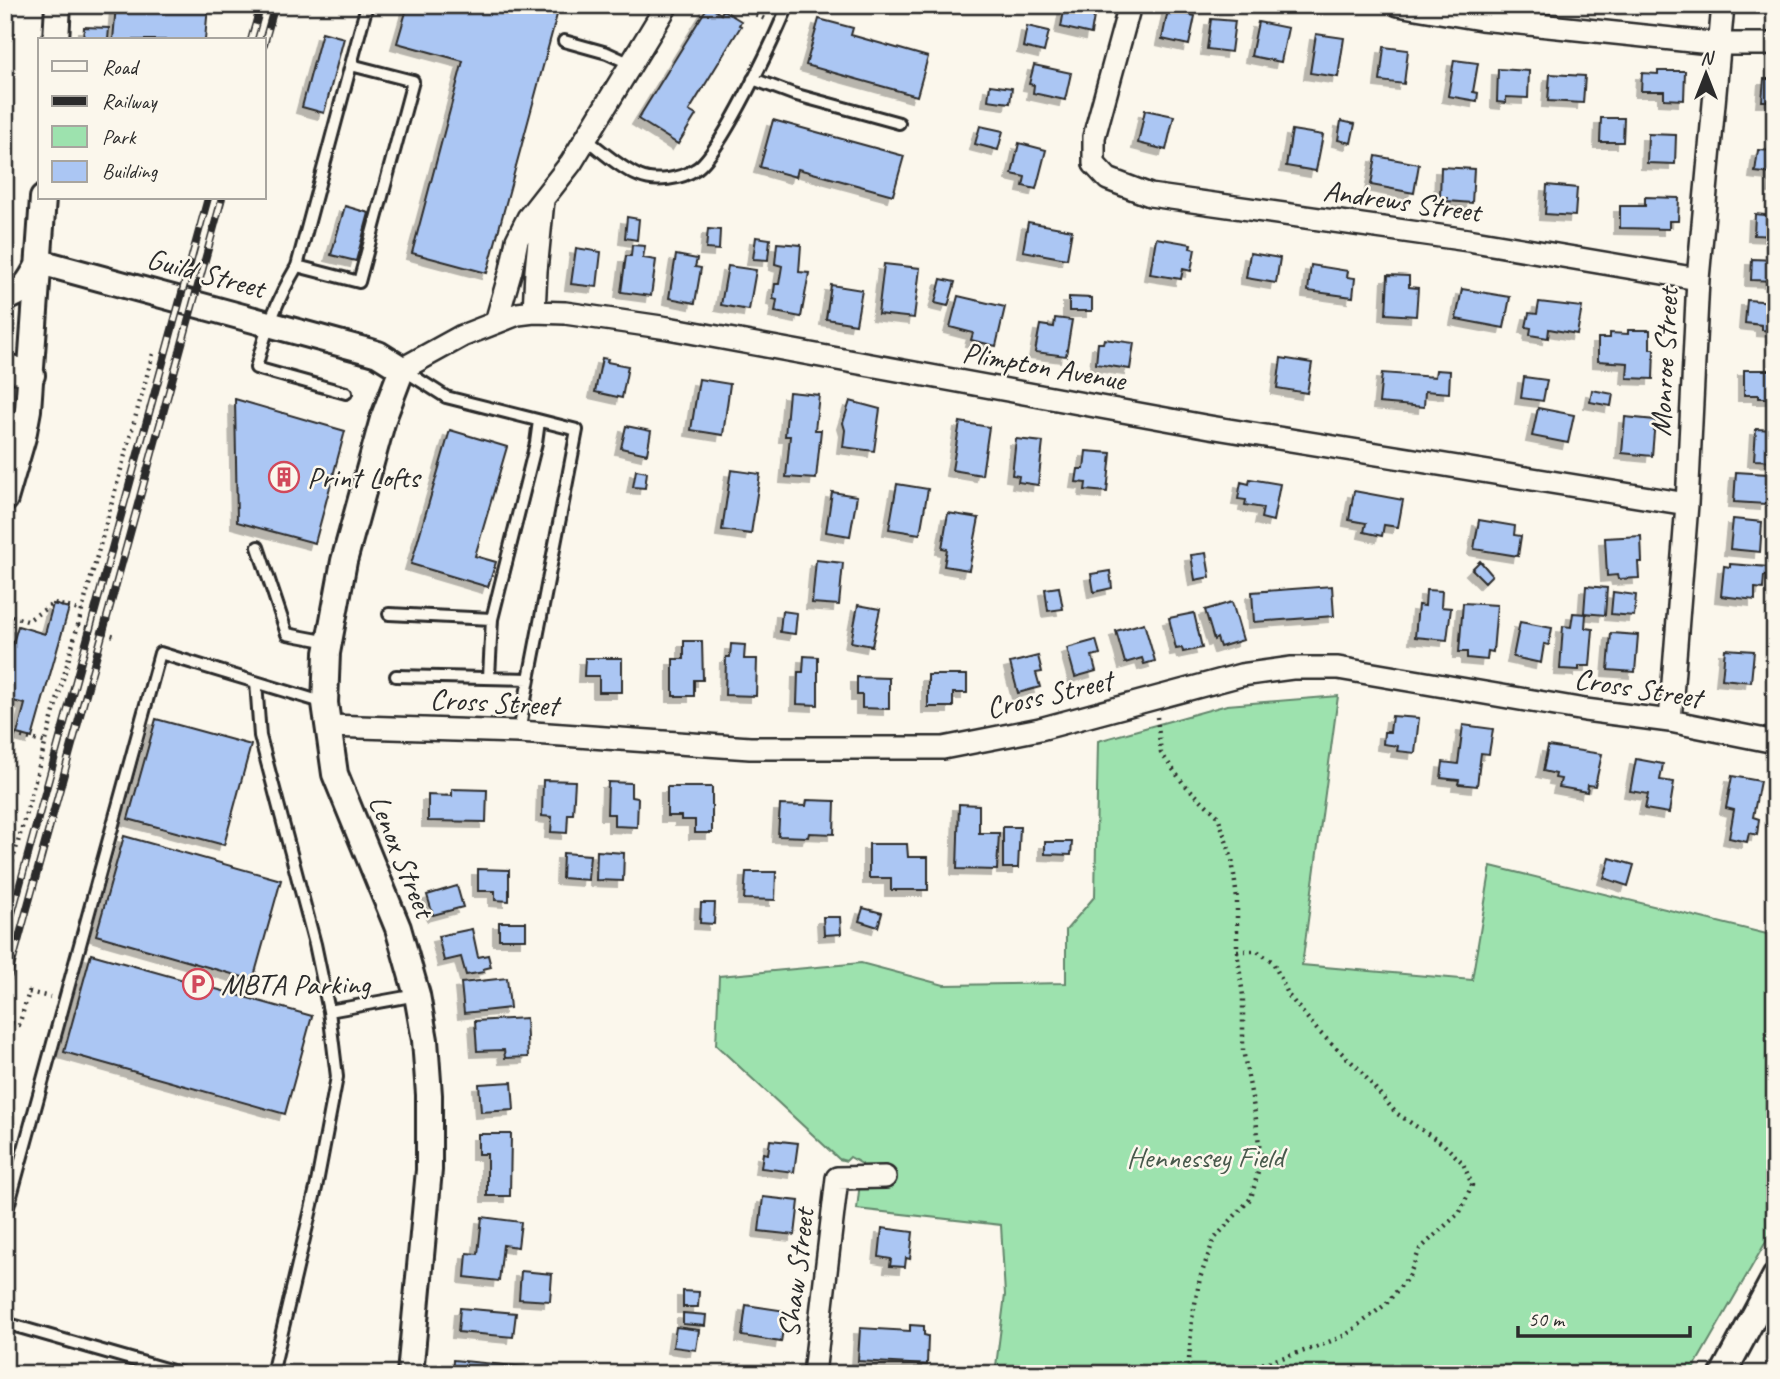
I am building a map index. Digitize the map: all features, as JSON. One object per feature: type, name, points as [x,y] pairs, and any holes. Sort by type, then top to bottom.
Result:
[{"type":"street","points":[[56,38],[58,5]]},
{"type":"street","points":[[496,322],[517,240],[528,218],[586,139],[667,5]]},
{"type":"street","name":"Andrews Street","points":[[1130,5],[1094,137],[1094,164],[1108,179],[1150,195],[1468,240],[1698,279]]},
{"type":"street","points":[[1398,5],[1481,19],[1720,44],[1775,44]]},
{"type":"street","name":"Monroe Street","points":[[1670,721],[1687,504],[1698,279],[1723,5]]},
{"type":"street","points":[[5,499],[32,375],[43,200]]},
{"type":"street","points":[[534,312],[543,200]]},
{"type":"street","points":[[5,298],[25,287],[40,262]]},
{"type":"street","name":"Guild Street","points":[[40,262],[378,354],[402,369]]},
{"type":"street","name":"Plimpton Avenue","points":[[402,369],[462,336],[518,314],[565,313],[668,328],[1210,427],[1687,504]]},
{"type":"street","points":[[5,366],[32,375]]},
{"type":"street","name":"Lenox Street","points":[[402,369],[383,419],[344,561],[329,642],[326,715],[335,774],[398,928],[417,995],[425,1040],[429,1095],[429,1170],[410,1374]]},
{"type":"street","name":"Cross Street","points":[[326,715],[750,748],[943,748],[1040,729],[1241,676],[1292,668],[1338,668],[1584,710],[1670,721],[1775,742]]},
{"type":"street","name":"Shaw Street","points":[[814,1374],[837,1178],[885,1177]]},
{"type":"street","points":[[1723,1374],[1775,1277]]},
{"type":"lane","points":[[346,393],[256,368],[268,323],[297,266],[367,5]]},
{"type":"lane","points":[[586,139],[640,176],[670,179],[698,169],[718,144],[780,26],[788,5]]},
{"type":"lane","points":[[564,41],[607,53],[631,64]]},
{"type":"lane","points":[[297,266],[359,282],[413,81],[351,65]]},
{"type":"lane","points":[[753,79],[793,94],[899,123]]},
{"type":"lane","points":[[402,369],[446,397],[577,430],[519,732]]},
{"type":"lane","points":[[489,677],[492,619],[536,443],[539,421]]},
{"type":"lane","points":[[258,547],[287,634],[329,642]]},
{"type":"lane","points":[[389,614],[492,619]]},
{"type":"lane","points":[[5,1218],[160,653],[256,682],[326,715]]},
{"type":"lane","points":[[396,676],[529,678]]},
{"type":"lane","points":[[256,682],[260,736],[315,944],[329,1011],[337,1077],[316,1188],[272,1374]]},
{"type":"lane","points":[[329,1011],[417,995]]},
{"type":"lane","points":[[5,1323],[183,1374]]},
{"type":"path","points":[[737,5],[780,26]]},
{"type":"path","points":[[5,889],[154,350]]},
{"type":"path","points":[[5,614],[27,621],[54,603],[82,611]]},
{"type":"path","points":[[78,625],[115,636]]},
{"type":"path","points":[[1155,698],[1161,753],[1183,783],[1217,816],[1228,848],[1237,899],[1237,951],[1243,996],[1243,1050],[1261,1161],[1251,1198],[1214,1239],[1200,1278],[1192,1319],[1188,1374]]},
{"type":"path","points":[[5,716],[15,735],[47,743]]},
{"type":"path","points":[[1237,951],[1257,951],[1273,962],[1289,996],[1320,1032],[1358,1068],[1395,1113],[1443,1144],[1463,1163],[1472,1185],[1460,1212],[1420,1250],[1409,1276],[1386,1304],[1346,1335],[1255,1366],[1241,1374]]},
{"type":"path","points":[[5,1021],[19,1026],[29,992],[65,1001]]},
{"type":"green space","name":"Hennessey Field","points":[[1338,696],[1302,965],[1472,980],[1491,866],[1775,936],[1775,1226],[1690,1374],[995,1374],[1005,1295],[1001,1225],[857,1209],[862,1164],[850,1157],[846,1161],[839,1159],[716,1045],[719,976],[861,963],[944,985],[1066,983],[1066,930],[1095,896],[1098,741],[1227,705]]},
{"type":"building","points":[[116,5],[208,6],[205,38],[113,38]]},
{"type":"building","points":[[408,5],[538,5],[558,11],[487,273],[412,253],[463,61],[397,43]]},
{"type":"building","points":[[1065,5],[1096,5],[1091,34],[1061,27]]},
{"type":"building","points":[[708,6],[721,14],[723,10],[741,21],[741,26],[689,111],[696,115],[678,144],[638,119]]},
{"type":"building","points":[[1168,10],[1195,16],[1189,45],[1162,39]]},
{"type":"building","points":[[819,19],[853,28],[851,35],[928,57],[917,96],[806,65]]},
{"type":"building","points":[[1211,19],[1235,21],[1231,52],[1207,49]]},
{"type":"building","points":[[1258,22],[1288,28],[1281,62],[1251,56]]},
{"type":"building","points":[[1027,26],[1049,31],[1044,52],[1023,47]]},
{"type":"building","points":[[84,27],[109,28],[108,38],[83,38]]},
{"type":"building","points":[[322,32],[344,38],[324,113],[302,107]]},
{"type":"building","points":[[1316,34],[1344,38],[1338,77],[1310,73]]},
{"type":"building","points":[[1384,47],[1408,50],[1404,84],[1380,81]]},
{"type":"building","points":[[1454,60],[1478,63],[1473,92],[1478,93],[1477,101],[1448,96]]},
{"type":"building","points":[[1034,65],[1071,73],[1065,100],[1033,93],[1034,85],[1029,84]]},
{"type":"building","points":[[1498,69],[1529,71],[1528,98],[1506,97],[1506,103],[1497,102]]},
{"type":"building","points":[[1658,71],[1685,71],[1684,100],[1664,99],[1664,91],[1641,91],[1642,73],[1658,74]]},
{"type":"building","points":[[1550,74],[1585,76],[1583,103],[1548,101]]},
{"type":"building","points":[[1764,79],[1775,79],[1775,101],[1762,101]]},
{"type":"building","points":[[990,85],[1012,88],[1010,103],[988,100]]},
{"type":"building","points":[[1145,110],[1174,116],[1166,150],[1138,143]]},
{"type":"building","points":[[1601,118],[1624,118],[1623,142],[1600,142]]},
{"type":"building","points":[[773,120],[904,156],[893,195],[798,169],[796,177],[760,167]]},
{"type":"building","points":[[1341,121],[1355,124],[1351,143],[1338,140]]},
{"type":"building","points":[[980,126],[1003,131],[998,150],[975,144]]},
{"type":"building","points":[[1292,130],[1323,135],[1316,171],[1286,166]]},
{"type":"building","points":[[1648,134],[1676,135],[1675,164],[1647,163]]},
{"type":"building","points":[[1019,143],[1046,150],[1036,189],[1023,186],[1025,177],[1012,174]]},
{"type":"building","points":[[1758,150],[1775,151],[1775,187],[1774,174],[1755,172]]},
{"type":"building","points":[[1376,156],[1419,164],[1414,193],[1371,185]]},
{"type":"building","points":[[1441,167],[1474,169],[1472,203],[1440,198]]},
{"type":"building","points":[[1547,185],[1577,188],[1575,216],[1545,214]]},
{"type":"building","points":[[1645,197],[1679,198],[1678,221],[1669,221],[1669,229],[1620,228],[1620,206],[1645,206]]},
{"type":"building","points":[[345,206],[369,213],[356,261],[331,255]]},
{"type":"building","points":[[1755,214],[1775,216],[1775,236],[1754,235]]},
{"type":"building","points":[[627,217],[639,219],[637,240],[625,238]]},
{"type":"building","points":[[1028,222],[1072,230],[1067,259],[1023,251]]},
{"type":"building","points":[[708,229],[720,230],[719,250],[706,249]]},
{"type":"building","points":[[756,237],[770,239],[768,260],[753,259]]},
{"type":"building","points":[[1156,238],[1191,244],[1190,248],[1195,249],[1191,271],[1183,269],[1181,279],[1150,274]]},
{"type":"building","points":[[777,243],[801,245],[799,272],[809,273],[801,317],[775,312],[775,284],[779,284],[782,266],[775,264]]},
{"type":"building","points":[[632,245],[645,246],[643,258],[656,260],[651,296],[621,292],[626,256],[631,256]]},
{"type":"building","points":[[576,248],[601,252],[597,287],[571,284]]},
{"type":"building","points":[[1250,253],[1280,258],[1276,283],[1246,278]]},
{"type":"building","points":[[676,255],[697,259],[695,267],[701,268],[695,303],[669,298]]},
{"type":"building","points":[[1752,259],[1775,260],[1775,281],[1751,280]]},
{"type":"building","points":[[884,264],[920,268],[914,318],[878,314]]},
{"type":"building","points":[[1311,265],[1348,271],[1347,277],[1355,278],[1353,297],[1308,291]]},
{"type":"building","points":[[728,266],[756,270],[749,310],[721,305]]},
{"type":"building","points":[[1388,275],[1409,276],[1409,287],[1418,288],[1416,316],[1386,314]]},
{"type":"building","points":[[941,279],[955,282],[948,306],[935,303]]},
{"type":"building","points":[[831,285],[862,290],[856,324],[826,319]]},
{"type":"building","points":[[1462,289],[1510,297],[1504,328],[1456,319]]},
{"type":"building","points":[[958,296],[1005,307],[996,346],[971,340],[973,333],[950,327]]},
{"type":"building","points":[[1069,297],[1092,298],[1092,311],[1069,311]]},
{"type":"building","points":[[1747,300],[1775,302],[1775,331],[1762,330],[1762,325],[1745,323]]},
{"type":"building","points":[[1539,302],[1582,307],[1577,334],[1549,329],[1548,338],[1530,335],[1531,328],[1526,327],[1529,313],[1537,314]]},
{"type":"building","points":[[1055,318],[1072,320],[1066,356],[1035,352],[1040,325],[1054,327]]},
{"type":"building","points":[[1628,330],[1650,330],[1650,349],[1654,349],[1653,379],[1627,378],[1628,363],[1598,361],[1598,338],[1610,338],[1610,333],[1628,334]]},
{"type":"building","points":[[1104,339],[1134,343],[1130,369],[1096,364],[1098,343],[1103,343]]},
{"type":"building","points":[[602,358],[608,359],[607,362],[628,366],[622,398],[595,392]]},
{"type":"building","points":[[1281,358],[1312,363],[1307,393],[1277,388]]},
{"type":"building","points":[[1436,370],[1450,371],[1449,393],[1425,391],[1424,407],[1379,403],[1382,373],[1435,377]]},
{"type":"building","points":[[1744,370],[1775,370],[1775,398],[1744,395]]},
{"type":"building","points":[[1524,377],[1547,380],[1543,401],[1521,398]]},
{"type":"building","points":[[699,379],[730,384],[723,435],[691,430]]},
{"type":"building","points":[[1592,390],[1613,394],[1611,406],[1590,402]]},
{"type":"building","points":[[789,392],[819,395],[815,430],[821,430],[816,479],[786,477],[790,436],[785,436]]},
{"type":"building","name":"Print Lofts","points":[[235,399],[345,431],[315,543],[237,522]]},
{"type":"building","points":[[850,401],[880,409],[874,451],[843,447],[843,423]]},
{"type":"building","points":[[1538,408],[1574,415],[1568,443],[1532,436]]},
{"type":"building","points":[[1625,417],[1655,420],[1652,456],[1622,453]]},
{"type":"building","points":[[960,422],[989,427],[982,475],[952,470]]},
{"type":"building","points":[[626,426],[651,431],[647,454],[621,448]]},
{"type":"building","points":[[1756,429],[1775,430],[1775,461],[1754,460]]},
{"type":"building","points":[[450,430],[507,447],[475,556],[496,562],[488,587],[411,564]]},
{"type":"building","points":[[1016,439],[1043,442],[1038,485],[1018,482],[1019,476],[1012,475]]},
{"type":"building","points":[[1086,451],[1111,453],[1107,492],[1085,490],[1086,483],[1076,482],[1078,469],[1084,469]]},
{"type":"building","points":[[636,470],[647,472],[645,488],[633,487]]},
{"type":"building","points":[[731,470],[760,474],[751,534],[722,530]]},
{"type":"building","points":[[1736,472],[1768,474],[1766,504],[1734,502]]},
{"type":"building","points":[[1250,479],[1280,484],[1273,521],[1261,518],[1263,508],[1245,505],[1246,500],[1238,499],[1241,482],[1249,484]]},
{"type":"building","points":[[897,484],[928,489],[920,534],[889,529]]},
{"type":"building","points":[[1354,491],[1403,500],[1398,527],[1384,525],[1382,536],[1364,532],[1366,523],[1349,520]]},
{"type":"building","points":[[832,492],[857,496],[850,536],[826,532]]},
{"type":"building","points":[[948,513],[979,518],[969,570],[944,566],[947,549],[942,548]]},
{"type":"building","points":[[1733,519],[1762,522],[1760,552],[1730,549]]},
{"type":"building","points":[[1479,520],[1515,526],[1514,535],[1521,536],[1518,556],[1474,549]]},
{"type":"building","points":[[1641,536],[1642,562],[1638,562],[1639,578],[1618,579],[1617,575],[1607,576],[1605,538]]},
{"type":"building","points":[[1206,553],[1210,577],[1195,580],[1191,555]]},
{"type":"building","points":[[816,560],[843,563],[839,605],[812,603]]},
{"type":"building","points":[[1480,561],[1492,575],[1485,582],[1472,569]]},
{"type":"building","points":[[1730,564],[1769,567],[1768,576],[1764,576],[1763,589],[1755,588],[1755,600],[1721,596],[1724,566],[1730,567]]},
{"type":"building","points":[[1110,571],[1112,588],[1094,592],[1091,574]]},
{"type":"building","points":[[1332,586],[1334,616],[1254,622],[1252,592]]},
{"type":"building","points":[[1586,586],[1607,588],[1605,615],[1584,613]]},
{"type":"building","points":[[1059,587],[1063,609],[1048,611],[1045,589]]},
{"type":"building","points":[[1426,590],[1442,591],[1441,607],[1451,608],[1447,640],[1415,637],[1418,605],[1425,606]]},
{"type":"building","points":[[1613,592],[1636,595],[1634,616],[1611,614]]},
{"type":"building","points":[[1232,602],[1243,640],[1220,647],[1217,638],[1214,640],[1205,610]]},
{"type":"building","points":[[1463,603],[1497,605],[1493,652],[1488,651],[1487,660],[1467,658],[1467,652],[1459,652]]},
{"type":"building","points":[[53,604],[69,608],[32,738],[17,734],[25,704],[5,699],[5,670],[18,626],[45,634]]},
{"type":"building","points":[[858,605],[880,609],[872,646],[851,642]]},
{"type":"building","points":[[782,611],[797,613],[795,634],[780,632]]},
{"type":"building","points":[[1194,613],[1202,648],[1183,652],[1182,648],[1176,649],[1169,618]]},
{"type":"building","points":[[1573,613],[1586,614],[1585,628],[1593,629],[1590,666],[1579,666],[1579,670],[1560,669],[1563,626],[1571,627]]},
{"type":"building","points":[[1520,622],[1552,628],[1549,645],[1544,644],[1541,663],[1513,657]]},
{"type":"building","points":[[1144,623],[1155,661],[1144,664],[1142,658],[1125,663],[1116,631]]},
{"type":"building","points":[[1611,633],[1638,635],[1635,672],[1608,670]]},
{"type":"building","points":[[1096,640],[1100,654],[1092,656],[1096,671],[1075,677],[1067,648]]},
{"type":"building","points":[[684,641],[702,641],[703,680],[694,680],[694,696],[673,696],[673,659],[684,659]]},
{"type":"building","points":[[731,644],[745,645],[744,659],[757,659],[756,696],[725,695],[726,657],[730,657]]},
{"type":"building","points":[[1725,649],[1754,651],[1751,682],[1722,679]]},
{"type":"building","points":[[804,656],[818,657],[818,705],[797,704],[798,672],[803,672]]},
{"type":"building","points":[[1038,656],[1042,672],[1036,673],[1040,687],[1018,693],[1010,663]]},
{"type":"building","points":[[585,658],[622,658],[622,692],[599,692],[599,676],[584,676]]},
{"type":"building","points":[[928,675],[967,675],[967,693],[953,693],[953,707],[928,707]]},
{"type":"building","points":[[857,677],[889,678],[889,709],[862,708],[862,695],[857,695]]},
{"type":"building","points":[[1392,716],[1419,718],[1415,753],[1397,751],[1398,746],[1383,744],[1384,732],[1390,732]]},
{"type":"building","points":[[156,719],[251,745],[224,845],[128,819]]},
{"type":"building","points":[[1463,725],[1493,729],[1489,754],[1481,753],[1477,786],[1458,784],[1459,780],[1441,778],[1443,762],[1458,764]]},
{"type":"building","points":[[1548,746],[1602,754],[1595,786],[1588,785],[1587,792],[1559,787],[1561,779],[1555,778],[1556,774],[1543,771]]},
{"type":"building","points":[[1636,759],[1663,764],[1660,780],[1674,782],[1669,813],[1645,809],[1648,794],[1630,791]]},
{"type":"building","points":[[1732,776],[1760,781],[1753,817],[1759,819],[1757,835],[1749,833],[1747,842],[1729,838],[1734,810],[1726,808]]},
{"type":"building","points":[[543,780],[575,781],[573,814],[568,814],[567,833],[551,832],[552,817],[542,816]]},
{"type":"building","points":[[608,782],[631,783],[631,797],[638,798],[637,827],[614,826],[614,814],[607,814]]},
{"type":"building","points":[[667,787],[712,787],[712,833],[695,833],[695,820],[667,816]]},
{"type":"building","points":[[452,789],[487,790],[486,822],[428,821],[428,795],[452,796]]},
{"type":"building","points":[[807,800],[835,801],[834,834],[778,836],[780,805],[806,806]]},
{"type":"building","points":[[959,804],[979,805],[979,833],[999,833],[997,870],[957,869]]},
{"type":"building","points":[[1003,827],[1020,827],[1018,868],[1003,868]]},
{"type":"building","points":[[124,836],[281,880],[253,980],[96,935]]},
{"type":"building","points":[[1045,842],[1072,842],[1071,855],[1045,854]]},
{"type":"building","points":[[869,844],[907,844],[908,857],[928,857],[928,890],[891,890],[891,878],[869,878]]},
{"type":"building","points":[[597,851],[624,853],[623,881],[596,880]]},
{"type":"building","points":[[563,853],[590,855],[588,880],[562,878]]},
{"type":"building","points":[[1610,858],[1634,865],[1628,886],[1604,878]]},
{"type":"building","points":[[478,869],[509,870],[509,901],[495,900],[495,891],[478,891]]},
{"type":"building","points":[[746,872],[776,872],[775,900],[744,899]]},
{"type":"building","points":[[457,886],[463,907],[433,915],[427,895]]},
{"type":"building","points":[[701,903],[715,903],[714,924],[700,923]]},
{"type":"building","points":[[863,908],[882,913],[878,927],[859,921]]},
{"type":"building","points":[[823,917],[840,917],[841,934],[824,935]]},
{"type":"building","points":[[499,922],[526,922],[526,939],[499,939]]},
{"type":"building","points":[[472,929],[478,957],[488,955],[491,967],[483,969],[484,972],[466,975],[461,957],[444,961],[438,936]]},
{"type":"building","points":[[91,954],[312,1016],[285,1114],[64,1052]]},
{"type":"building","points":[[507,978],[510,1008],[464,1013],[461,983]]},
{"type":"building","points":[[526,1018],[528,1057],[505,1058],[504,1050],[477,1051],[475,1021]]},
{"type":"building","points":[[512,1082],[514,1110],[481,1112],[479,1084]]},
{"type":"building","points":[[478,1134],[511,1134],[510,1196],[487,1196],[487,1154],[478,1154]]},
{"type":"building","points":[[770,1140],[798,1143],[794,1172],[761,1168],[763,1153],[768,1154]]},
{"type":"building","points":[[763,1197],[799,1201],[795,1235],[759,1231]]},
{"type":"building","points":[[482,1217],[521,1222],[518,1247],[503,1245],[499,1281],[465,1277],[467,1253],[478,1254]]},
{"type":"building","points":[[882,1228],[913,1232],[910,1259],[906,1258],[905,1267],[890,1266],[891,1259],[879,1257]]},
{"type":"building","points":[[521,1271],[552,1274],[550,1301],[519,1299]]},
{"type":"building","points":[[683,1291],[699,1292],[698,1307],[683,1307]]},
{"type":"building","points":[[746,1305],[786,1311],[781,1342],[742,1336]]},
{"type":"building","points":[[460,1308],[516,1313],[513,1337],[458,1332]]},
{"type":"building","points":[[683,1313],[706,1315],[705,1326],[683,1324]]},
{"type":"building","points":[[910,1325],[924,1326],[924,1335],[928,1336],[927,1365],[858,1361],[860,1328],[910,1331]]},
{"type":"building","points":[[676,1327],[699,1330],[696,1350],[673,1347]]},
{"type":"building","points":[[453,1360],[525,1367],[524,1374],[452,1374]]},
{"type":"railway","points":[[252,38],[261,5]]},
{"type":"railway","points":[[266,38],[275,5]]},
{"type":"railway","points":[[5,939],[207,200]]},
{"type":"railway","points":[[5,989],[221,200]]},
{"type":"place","name":"Print Lofts","points":[[284,477]]},
{"type":"place","name":"MBTA Parking","points":[[198,984]]}]
